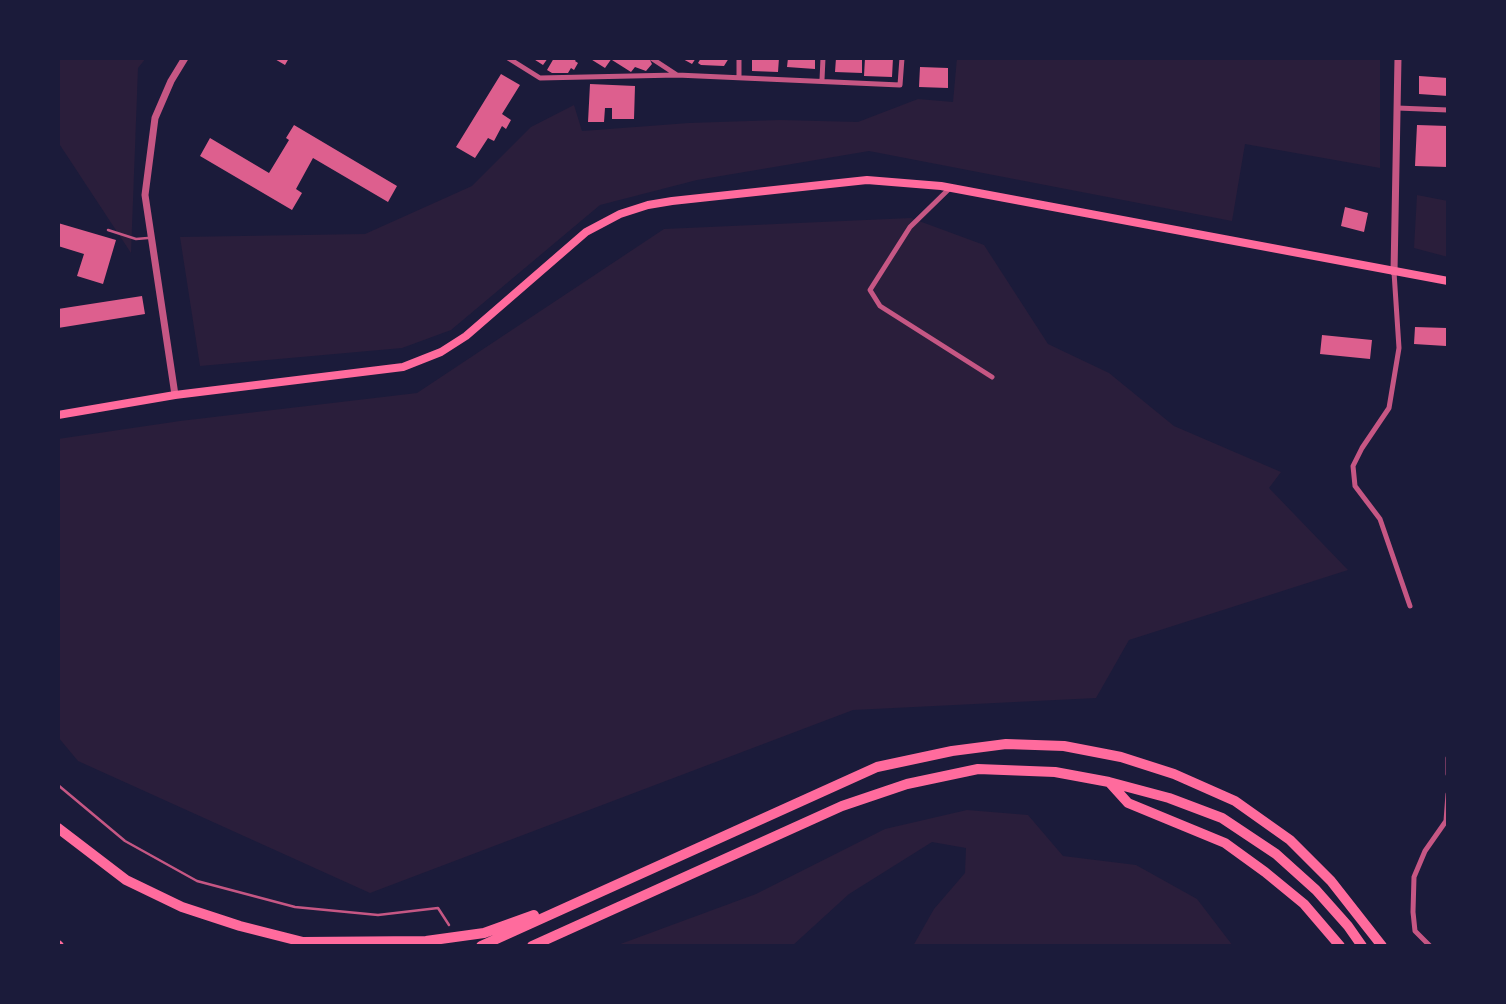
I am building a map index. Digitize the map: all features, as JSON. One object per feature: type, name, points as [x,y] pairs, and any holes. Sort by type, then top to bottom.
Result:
[{"type":"highway","points":[[481,946],[877,767],[952,751],[1006,744],[1064,746],[1121,757],[1174,774],[1236,801],[1290,840],[1323,872],[1382,946]]},
{"type":"highway","points":[[532,946],[842,806],[907,784],[978,769],[1055,772],[1109,782],[1170,797],[1222,818],[1276,854],[1316,890],[1362,946]]},
{"type":"highway","points":[[1109,782],[1128,803],[1224,844],[1265,872],[1304,904],[1340,946]]},
{"type":"highway","points":[[58,828],[126,880],[182,908],[303,942],[426,941],[484,933],[606,890]]},
{"type":"highway","points":[[547,946],[584,922]]},
{"type":"main road","points":[[58,415],[175,395],[402,367],[441,352],[475,329],[586,232],[620,214],[648,205],[867,180],[950,188],[1448,281]]},
{"type":"street","points":[[175,395],[145,195],[155,118],[171,81],[185,58]]},
{"type":"street","points":[[508,58],[540,78],[677,75],[900,85],[902,58]]},
{"type":"street","points":[[651,58],[677,75]]},
{"type":"street","points":[[739,58],[739,77]]},
{"type":"street","points":[[822,80],[823,58]]},
{"type":"street","points":[[1398,58],[1394,272],[1399,348],[1390,408],[1353,466],[1355,486],[1380,519],[1410,606]]},
{"type":"street","points":[[1397,108],[1448,110]]},
{"type":"street","points":[[950,188],[910,227],[870,290],[880,306],[992,377]]},
{"type":"street","points":[[1448,758],[1448,774]]},
{"type":"street","points":[[1430,946],[1415,931],[1414,877],[1425,851],[1447,821],[1448,794]]},
{"type":"lane","points":[[108,230],[136,239],[151,237]]},
{"type":"lane","points":[[58,785],[125,841],[197,881],[295,907],[378,915],[438,908],[449,925]]},
{"type":"shaded area","points":[[58,58],[146,58],[138,68],[131,253],[58,142]]},
{"type":"shaded area","points":[[957,58],[1380,58],[1380,168],[1245,144],[1232,221],[869,151],[697,180],[600,205],[451,330],[402,348],[200,366],[180,237],[365,234],[472,186],[531,127],[574,105],[582,131],[780,120],[858,122],[918,99],[953,102]]},
{"type":"shaded area","points":[[1417,195],[1448,201],[1448,257],[1414,248]]},
{"type":"shaded area","points":[[911,218],[984,245],[1048,344],[1109,373],[1174,426],[1281,472],[1269,488],[1348,570],[1129,640],[1096,698],[853,710],[370,893],[78,761],[58,737],[58,439],[180,421],[417,393],[664,229]]},
{"type":"shaded area","points":[[967,810],[1028,815],[1063,856],[1136,865],[1197,899],[1233,946],[913,946],[934,909],[965,873],[966,848],[932,842],[849,894],[792,946],[615,946],[756,894],[885,829]]},
{"type":"building","points":[[273,58],[289,58],[285,65]]},
{"type":"building","points":[[532,58],[548,58],[543,65]]},
{"type":"building","points":[[554,58],[577,58],[575,61],[578,63],[574,70],[571,68],[568,73],[552,73],[547,70]]},
{"type":"building","points":[[589,58],[612,58],[605,68]]},
{"type":"building","points":[[649,58],[652,64],[646,71],[635,67],[631,72],[612,60]]},
{"type":"building","points":[[681,58],[696,58],[692,64]]},
{"type":"building","points":[[701,58],[729,58],[724,66],[701,65],[698,63]]},
{"type":"building","points":[[752,58],[779,58],[778,72],[752,71]]},
{"type":"building","points":[[788,58],[815,58],[815,69],[787,67]]},
{"type":"building","points":[[836,58],[862,58],[862,73],[835,72]]},
{"type":"building","points":[[865,58],[893,58],[892,77],[864,76]]},
{"type":"building","points":[[920,67],[948,68],[948,88],[919,87]]},
{"type":"building","points":[[501,74],[520,85],[502,114],[511,120],[506,129],[502,126],[494,141],[488,138],[475,158],[456,147]]},
{"type":"building","points":[[1419,76],[1448,78],[1448,96],[1419,94]]},
{"type":"building","points":[[590,84],[635,86],[634,119],[612,119],[612,108],[605,108],[604,122],[588,122]]},
{"type":"building","points":[[294,125],[397,186],[388,202],[313,158],[296,189],[302,193],[292,210],[200,156],[210,138],[269,173],[289,140],[286,138]]},
{"type":"building","points":[[1417,125],[1448,126],[1448,167],[1415,166]]},
{"type":"building","points":[[1345,207],[1368,213],[1364,232],[1341,226]]},
{"type":"building","points":[[58,223],[116,240],[103,284],[77,276],[84,254],[58,246]]},
{"type":"building","points":[[142,296],[145,314],[58,328],[58,309]]},
{"type":"building","points":[[1415,327],[1447,328],[1446,346],[1414,344]]},
{"type":"building","points":[[1322,335],[1372,340],[1370,359],[1320,354]]}]
